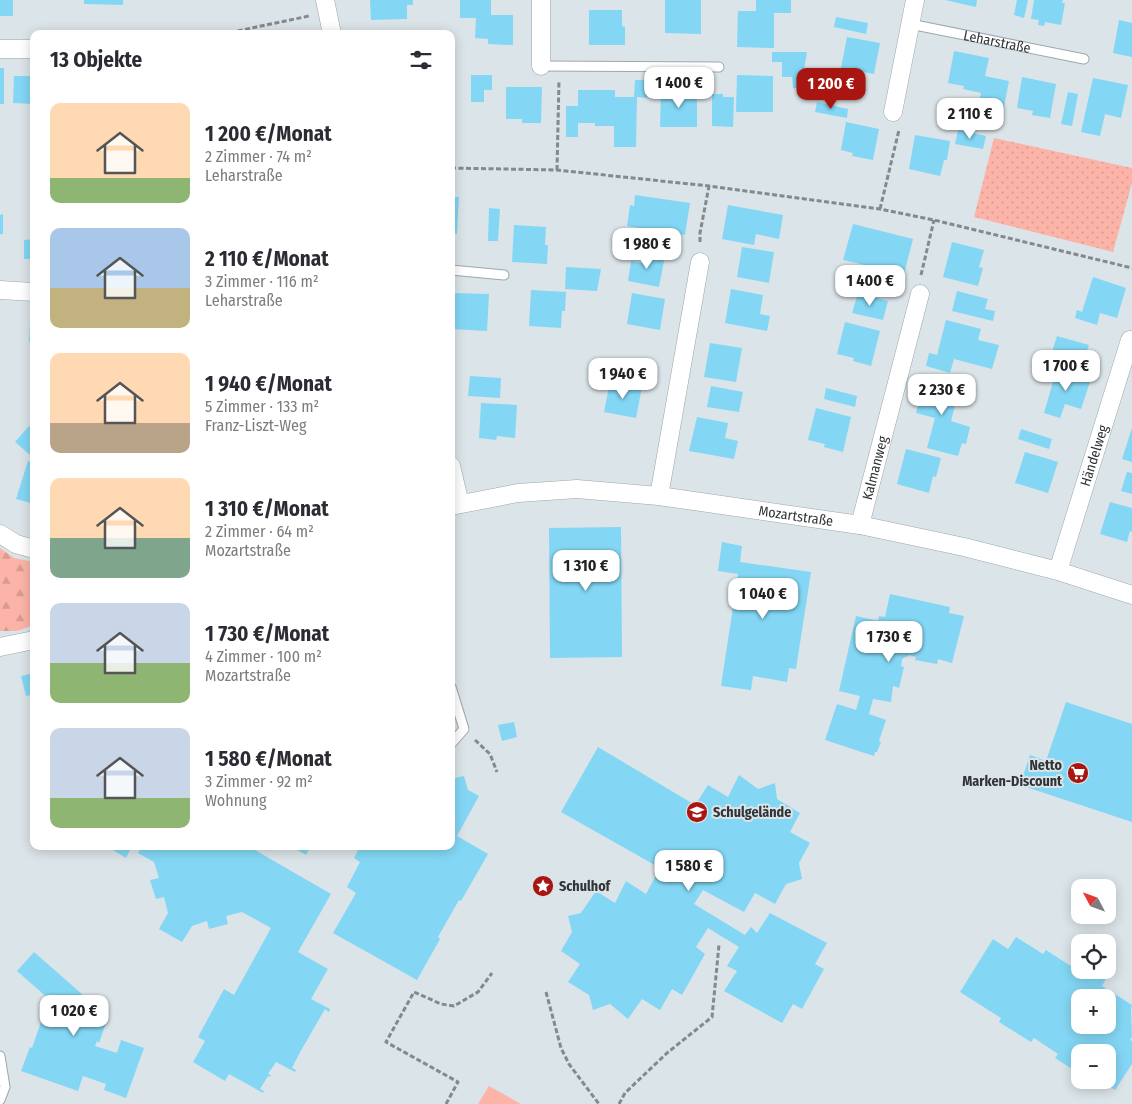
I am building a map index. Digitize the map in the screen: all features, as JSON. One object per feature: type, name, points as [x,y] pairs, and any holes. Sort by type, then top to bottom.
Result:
[{"type":"street","points":[[541,0],[541,66]]},
{"type":"street","points":[[893,112],[914,0]]},
{"type":"street","points":[[326,6],[331,30]]},
{"type":"street","points":[[0,49],[30,49]]},
{"type":"street","points":[[659,496],[700,262]]},
{"type":"street","points":[[0,290],[30,292]]},
{"type":"street","name":"Kalmanweg","points":[[860,525],[920,294]]},
{"type":"street","name":"Händelweg","points":[[1058,570],[1130,340]]},
{"type":"street","name":"Mozartstraße","points":[[455,505],[518,493],[577,489],[659,496],[860,525],[964,547],[1058,570],[1132,595]]},
{"type":"street","points":[[0,534],[16,544],[30,549]]},
{"type":"street","points":[[0,647],[30,641]]},
{"type":"lane","name":"Leharstraße","points":[[910,24],[1084,59]]},
{"type":"lane","points":[[541,66],[719,67]]},
{"type":"lane","points":[[455,270],[504,275]]},
{"type":"lane","points":[[455,701],[464,729],[455,739]]},
{"type":"lane","points":[[0,1056],[5,1087],[0,1100]]},
{"type":"path","points":[[237,30],[326,6]]},
{"type":"path","points":[[557,170],[559,67]]},
{"type":"path","points":[[880,209],[902,117],[893,112]]},
{"type":"path","points":[[455,168],[557,170],[709,186],[880,209],[934,220],[1132,268]]},
{"type":"path","points":[[700,262],[700,233],[709,186]]},
{"type":"path","points":[[920,294],[920,276],[934,220]]},
{"type":"path","points":[[464,729],[490,754],[497,772]]},
{"type":"path","points":[[619,1104],[625,1093],[667,1053],[712,1017],[719,945]]},
{"type":"path","points":[[446,1104],[458,1082],[386,1042],[414,992],[442,1004],[454,1006],[478,992],[492,973]]},
{"type":"path","points":[[546,992],[561,1048],[568,1064],[599,1104]]},
{"type":"green space","points":[[994,138],[1132,168],[1132,183],[1113,252],[974,217]]},
{"type":"green space","points":[[0,548],[14,558],[30,561],[30,626],[17,631],[0,631]]},
{"type":"green space","points":[[489,1086],[521,1104],[478,1104]]},
{"type":"building","points":[[0,0],[13,0],[13,16],[0,16]]},
{"type":"building","points":[[84,0],[123,0],[123,5],[84,4]]},
{"type":"building","points":[[370,0],[413,0],[413,5],[407,5],[407,19],[371,20]]},
{"type":"building","points":[[460,0],[491,0],[491,15],[513,15],[513,45],[488,44],[488,39],[475,38],[476,18],[460,18]]},
{"type":"building","points":[[665,0],[701,0],[701,34],[665,33]]},
{"type":"building","points":[[756,0],[791,0],[791,13],[774,13],[774,48],[737,47],[738,11],[756,11]]},
{"type":"building","points":[[945,0],[977,0],[976,7]]},
{"type":"building","points":[[1017,0],[1028,0],[1024,18],[1014,15]]},
{"type":"building","points":[[1034,0],[1063,0],[1062,3],[1065,3],[1061,25],[1045,22],[1044,26],[1038,25],[1039,20],[1031,19]]},
{"type":"building","points":[[589,10],[622,10],[622,26],[625,27],[625,45],[589,45]]},
{"type":"building","points":[[836,17],[868,23],[866,34],[834,27]]},
{"type":"building","points":[[1119,20],[1132,23],[1132,57],[1113,53]]},
{"type":"building","points":[[847,37],[880,43],[874,74],[841,68]]},
{"type":"building","points":[[954,51],[989,58],[985,76],[1009,81],[1003,112],[978,106],[981,93],[963,89],[964,86],[948,83]]},
{"type":"building","points":[[772,52],[807,52],[801,88],[793,88],[792,77],[782,77],[782,62],[772,62]]},
{"type":"building","points":[[0,68],[4,68],[4,104],[0,104]]},
{"type":"building","points":[[471,75],[492,75],[492,90],[484,90],[484,102],[471,102]]},
{"type":"building","points":[[737,75],[773,76],[773,112],[736,112]]},
{"type":"building","points":[[14,76],[30,76],[30,104],[13,103]]},
{"type":"building","points":[[1022,77],[1056,84],[1050,118],[1032,115],[1033,111],[1017,108]]},
{"type":"building","points":[[1093,78],[1128,85],[1121,118],[1105,114],[1100,136],[1081,132]]},
{"type":"building","points":[[635,80],[647,80],[647,98],[637,97],[636,147],[614,147],[614,126],[595,126],[595,123],[578,123],[578,137],[566,137],[566,106],[578,106],[578,90],[615,90],[615,97],[634,97]]},
{"type":"building","points":[[506,87],[542,87],[541,123],[522,123],[522,119],[506,119]]},
{"type":"building","points":[[661,90],[697,91],[697,127],[660,127]]},
{"type":"building","points":[[1068,92],[1078,94],[1072,126],[1061,124]]},
{"type":"building","points":[[712,94],[734,97],[733,127],[712,126]]},
{"type":"building","points":[[817,102],[848,109],[847,118],[815,112]]},
{"type":"building","points":[[846,122],[879,129],[873,160],[852,156],[853,153],[841,150]]},
{"type":"building","points":[[958,130],[986,136],[983,149],[955,144]]},
{"type":"building","points":[[915,135],[950,141],[947,160],[944,160],[940,176],[909,169]]},
{"type":"building","points":[[635,195],[690,203],[685,235],[627,226],[630,205],[634,206]]},
{"type":"building","points":[[455,197],[459,197],[457,234],[455,234]]},
{"type":"building","points":[[728,205],[783,215],[779,239],[756,234],[754,245],[722,239]]},
{"type":"building","points":[[489,208],[500,209],[498,241],[488,241]]},
{"type":"building","points":[[3,214],[3,234],[0,234],[0,215]]},
{"type":"building","points":[[853,224],[913,239],[904,274],[843,260]]},
{"type":"building","points":[[514,225],[546,227],[545,245],[548,245],[547,264],[512,262]]},
{"type":"building","points":[[30,239],[30,259],[24,259],[24,240]]},
{"type":"building","points":[[952,242],[984,250],[979,267],[983,268],[978,286],[943,277]]},
{"type":"building","points":[[742,247],[774,252],[769,283],[737,277]]},
{"type":"building","points":[[644,252],[665,256],[659,287],[628,281],[631,261],[642,263]]},
{"type":"building","points":[[566,267],[601,269],[597,291],[565,289]]},
{"type":"building","points":[[1093,277],[1126,288],[1117,318],[1100,313],[1097,325],[1075,318],[1077,310],[1082,312]]},
{"type":"building","points":[[731,289],[763,295],[760,314],[770,316],[767,331],[725,323]]},
{"type":"building","points":[[531,290],[566,292],[565,311],[562,311],[561,328],[529,326]]},
{"type":"building","points":[[957,291],[988,299],[985,309],[995,311],[993,321],[952,311]]},
{"type":"building","points":[[455,293],[489,294],[487,331],[455,329]]},
{"type":"building","points":[[632,293],[665,299],[660,330],[627,324]]},
{"type":"building","points":[[858,293],[888,301],[883,320],[852,313]]},
{"type":"building","points":[[946,320],[981,329],[978,340],[999,345],[992,369],[954,359],[950,373],[926,366],[929,353],[937,355]]},
{"type":"building","points":[[845,322],[880,331],[871,366],[853,361],[854,358],[837,354]]},
{"type":"building","points":[[1057,336],[1089,345],[1082,365],[1051,355]]},
{"type":"building","points":[[710,343],[742,348],[736,382],[704,377]]},
{"type":"building","points":[[606,359],[637,364],[635,374],[605,369]]},
{"type":"building","points":[[1057,368],[1091,379],[1081,409],[1065,404],[1060,418],[1044,413]]},
{"type":"building","points":[[470,376],[501,378],[500,398],[468,396]]},
{"type":"building","points":[[925,377],[960,386],[951,421],[970,427],[966,444],[962,443],[958,456],[927,448],[935,418],[916,413]]},
{"type":"building","points":[[610,382],[642,387],[636,418],[604,412]]},
{"type":"building","points":[[711,386],[743,392],[739,412],[707,407]]},
{"type":"building","points":[[826,388],[857,396],[855,407],[824,399]]},
{"type":"building","points":[[481,403],[517,405],[515,438],[497,436],[496,440],[479,438]]},
{"type":"building","points":[[816,408],[851,417],[843,452],[824,447],[825,444],[808,440]]},
{"type":"building","points":[[697,417],[728,423],[725,438],[738,441],[734,459],[689,451]]},
{"type":"building","points":[[29,426],[30,455],[15,442]]},
{"type":"building","points":[[1132,428],[1132,462],[1122,459]]},
{"type":"building","points":[[1021,429],[1052,439],[1049,449],[1018,439]]},
{"type":"building","points":[[906,449],[941,458],[936,477],[933,476],[929,493],[897,484]]},
{"type":"building","points":[[1025,452],[1058,462],[1048,493],[1015,483]]},
{"type":"building","points":[[28,461],[30,462],[30,503],[16,499]]},
{"type":"building","points":[[1127,472],[1132,473],[1132,494],[1121,491]]},
{"type":"building","points":[[1110,502],[1132,508],[1132,532],[1130,531],[1127,542],[1100,534]]},
{"type":"building","points":[[621,527],[622,657],[550,658],[549,528]]},
{"type":"building","points":[[722,542],[742,546],[740,562],[811,572],[796,669],[789,668],[787,682],[753,676],[751,690],[721,686],[738,574],[718,571]]},
{"type":"building","points":[[890,594],[950,607],[949,613],[964,616],[952,663],[938,659],[937,664],[915,660],[916,657],[909,655],[902,659],[901,666],[904,667],[899,688],[893,686],[891,702],[873,699],[869,714],[886,720],[879,741],[881,742],[874,756],[825,740],[837,704],[856,710],[860,696],[839,691],[856,616],[878,621],[879,616],[885,617]]},
{"type":"building","points":[[30,674],[30,695],[26,696],[21,676]]},
{"type":"building","name":"Netto Marken-Discount","points":[[1066,702],[1132,724],[1132,822],[1020,785],[1030,755],[1046,761]]},
{"type":"building","points":[[514,722],[517,737],[502,741],[498,725]]},
{"type":"building","points":[[598,747],[695,805],[708,785],[728,797],[739,775],[758,789],[775,783],[777,799],[800,813],[790,832],[810,843],[799,863],[802,879],[786,884],[775,904],[755,893],[744,912],[703,890],[694,904],[745,935],[751,927],[757,933],[770,913],[827,943],[815,964],[824,969],[802,1009],[793,1004],[782,1023],[724,991],[737,971],[727,966],[739,947],[708,928],[696,947],[705,954],[682,995],[672,989],[660,1010],[642,999],[628,1019],[610,1004],[593,1010],[589,995],[568,982],[580,964],[561,951],[572,932],[568,916],[581,913],[596,891],[615,903],[626,881],[646,894],[660,868],[561,812]]},
{"type":"building","points":[[464,776],[468,790],[479,796],[457,836],[488,854],[438,937],[440,939],[417,980],[333,933],[356,893],[347,887],[360,862],[354,858],[358,850],[455,850],[455,778]]},
{"type":"building","points":[[113,850],[130,850],[126,858]]},
{"type":"building","points":[[139,850],[255,850],[331,894],[298,952],[328,969],[311,999],[330,1009],[329,1012],[325,1009],[299,1054],[292,1068],[296,1070],[295,1072],[276,1062],[268,1074],[271,1075],[270,1077],[268,1076],[260,1089],[264,1091],[263,1093],[229,1074],[225,1081],[193,1062],[205,1041],[198,1037],[224,989],[234,995],[271,928],[242,912],[226,916],[228,924],[209,929],[207,921],[192,926],[182,942],[159,929],[168,913],[164,897],[156,899],[150,880],[159,878],[154,862],[138,853]]},
{"type":"building","points":[[297,850],[309,850],[306,855]]},
{"type":"building","points":[[1016,937],[1043,954],[1046,950],[1071,966],[1071,979],[1106,979],[1102,986],[1107,989],[1071,989],[1071,1034],[1116,1034],[1116,995],[1132,1005],[1132,1037],[1130,1040],[1132,1041],[1132,1064],[1116,1088],[1116,1044],[1071,1044],[1071,1068],[1055,1058],[1058,1054],[1034,1038],[1031,1042],[999,1022],[1001,1018],[960,992],[993,939],[1008,949]]},
{"type":"building","points":[[34,952],[108,1017],[99,1043],[97,1041],[95,1046],[117,1053],[121,1040],[144,1048],[126,1098],[104,1090],[106,1084],[83,1076],[78,1091],[21,1071],[30,1047],[32,1048],[49,999],[17,971]]},
{"type":"place","name":"Netto Marken-Discount","points":[[1078,773]]},
{"type":"place","name":"Schulgelände","points":[[697,812]]},
{"type":"place","name":"Schulhof","points":[[543,886]]}]
